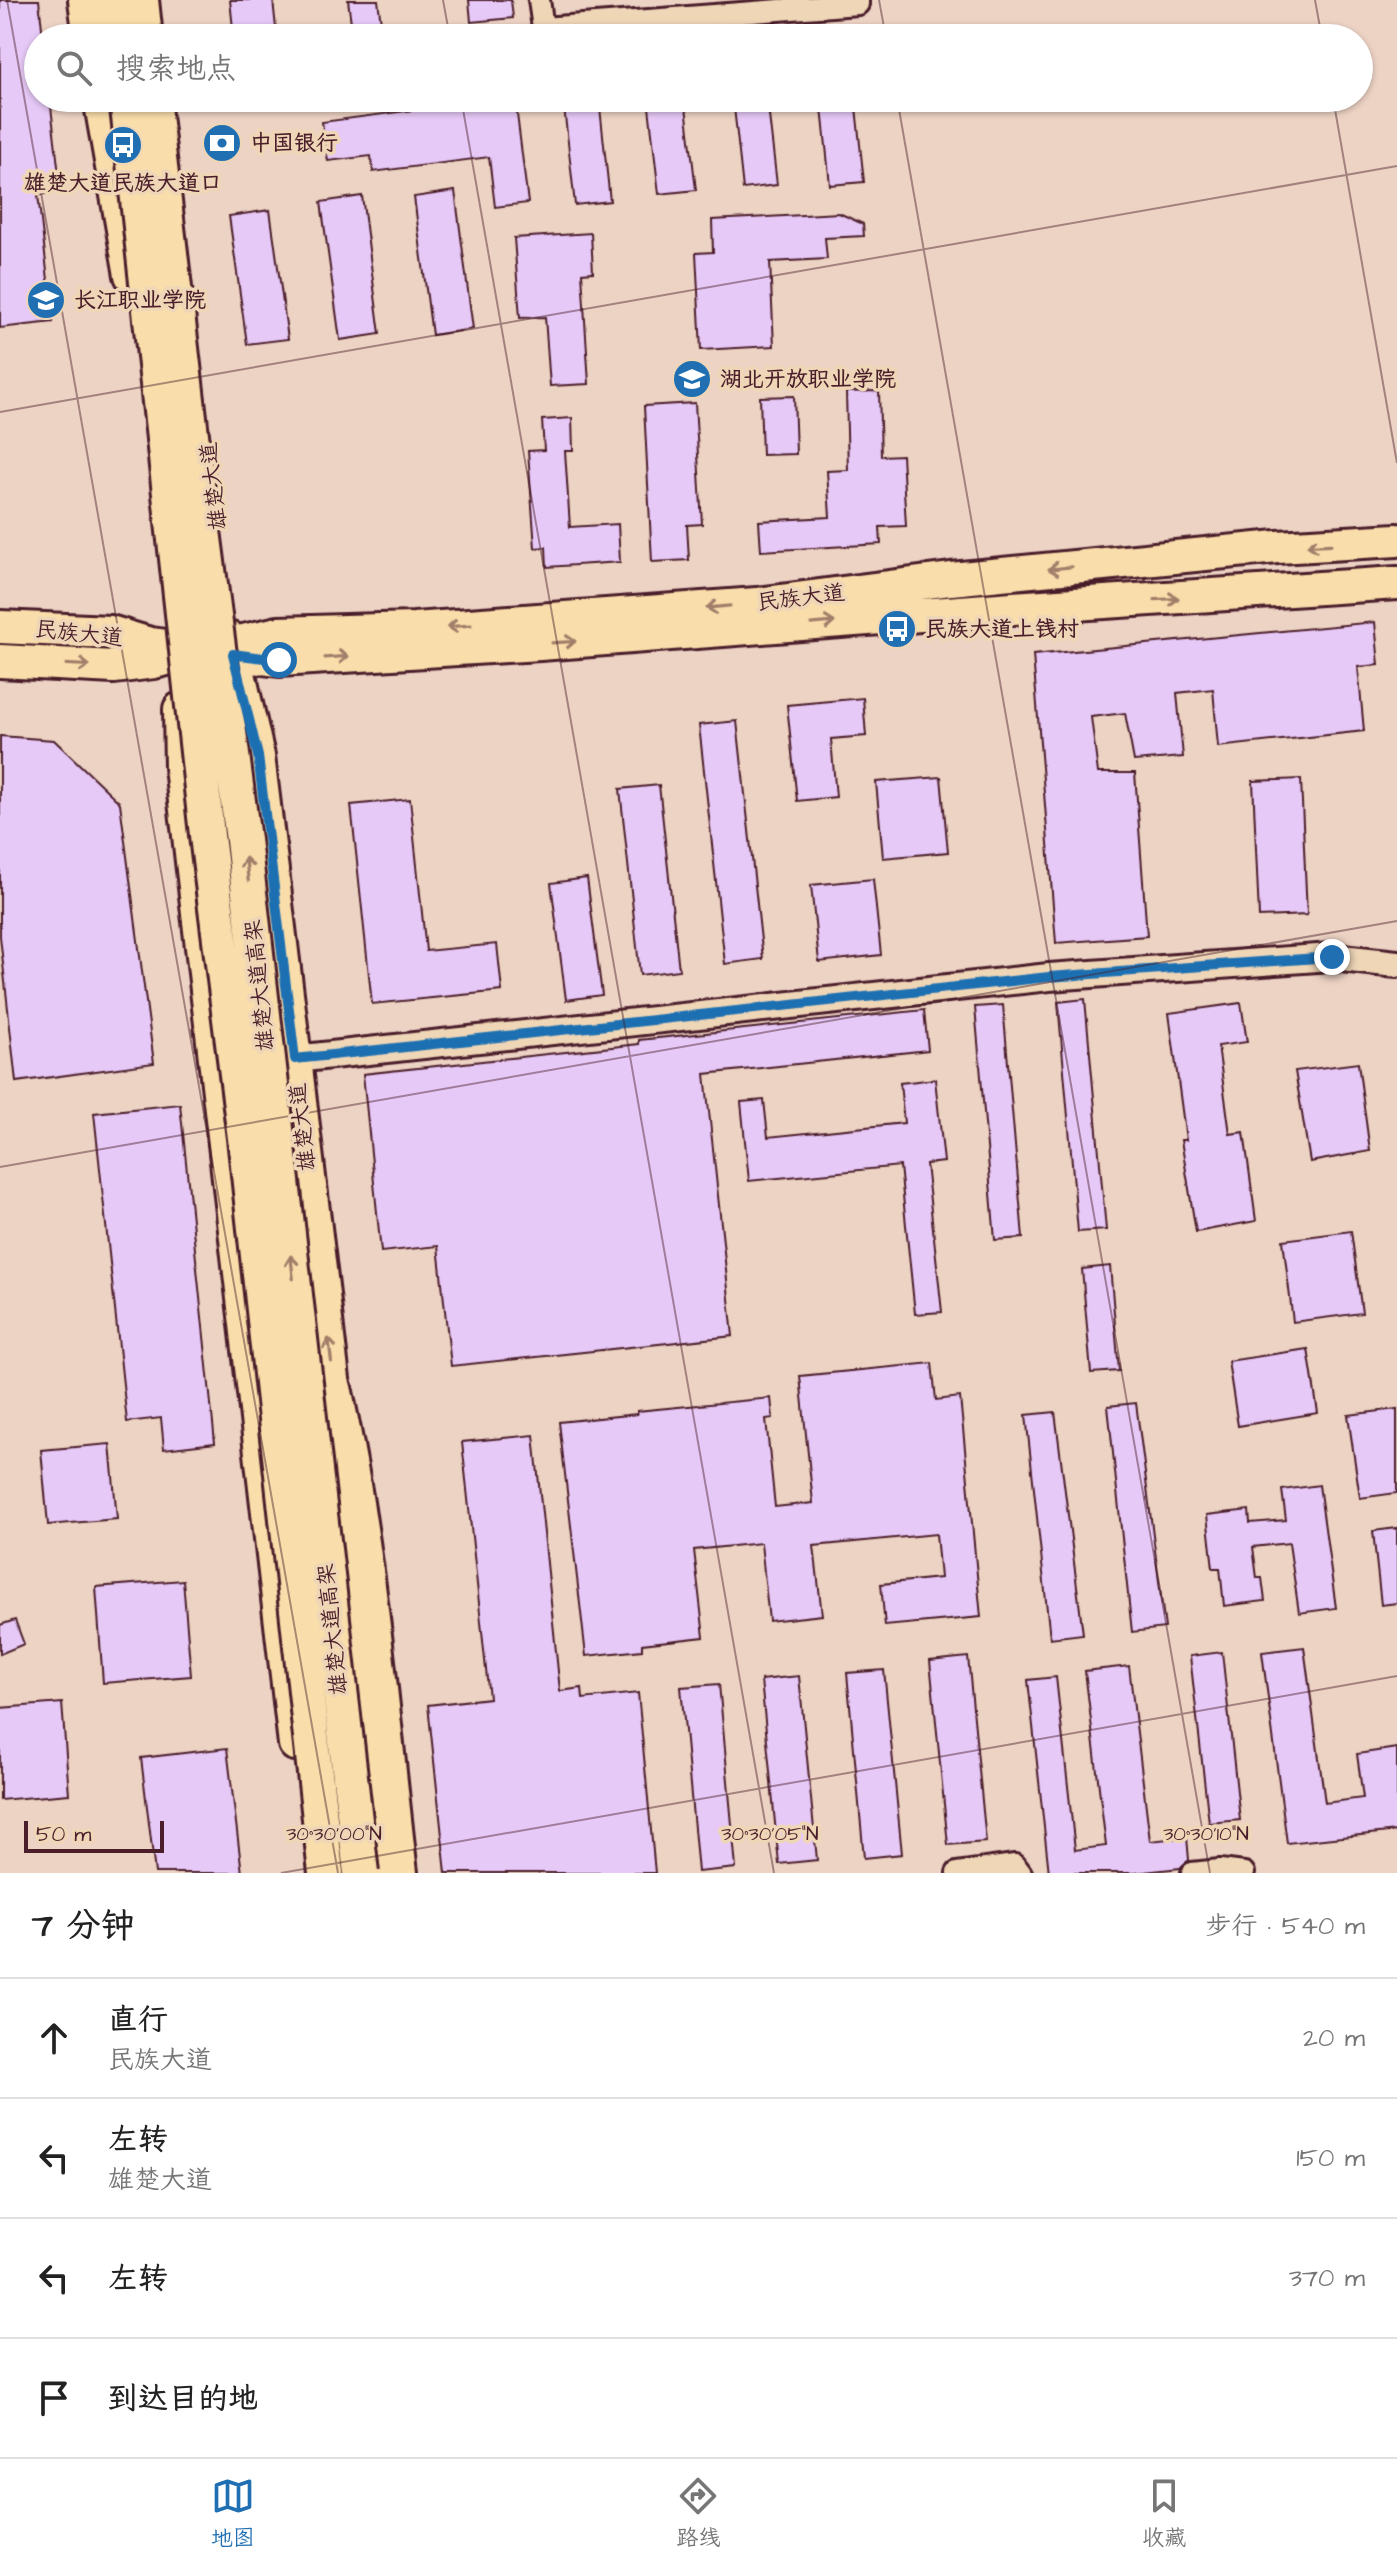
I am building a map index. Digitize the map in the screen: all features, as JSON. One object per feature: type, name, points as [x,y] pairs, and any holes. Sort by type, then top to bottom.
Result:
[{"type":"highway","points":[[86,0],[89,24]]},
{"type":"highway","points":[[116,0],[119,24]]},
{"type":"highway","points":[[141,0],[144,24]]},
{"type":"highway","points":[[103,112],[134,287]]},
{"type":"highway","name":"雄楚大道高架","points":[[129,112],[326,1873]]},
{"type":"highway","name":"雄楚大道高架","points":[[154,112],[195,469],[243,840],[361,1873]]},
{"type":"highway","points":[[334,1388],[350,1456],[364,1556],[400,1873]]},
{"type":"main road","points":[[102,0],[105,24]]},
{"type":"main road","points":[[154,0],[157,24]]},
{"type":"main road","name":"雄楚大道","points":[[115,112],[134,287],[205,650],[258,756],[334,1388],[332,1459],[380,1873]]},
{"type":"main road","name":"雄楚大道","points":[[167,112],[205,650],[181,767],[310,1873]]},
{"type":"main road","name":"民族大道","points":[[0,661],[114,667],[278,633],[414,629],[742,605],[951,579],[1277,547],[1397,540]]},
{"type":"main road","name":"民族大道","points":[[0,627],[110,632],[150,644],[279,660],[1397,583]]},
{"type":"street","points":[[539,0],[542,24]]},
{"type":"street","points":[[596,24],[858,4],[858,0]]},
{"type":"street","points":[[295,1059],[1049,977],[1332,957],[1397,964]]},
{"type":"street","points":[[957,1873],[1015,1865],[1021,1873]]},
{"type":"street","points":[[1192,1873],[1220,1870],[1244,1873]]},
{"type":"building","points":[[0,0],[39,0],[42,24],[24,24],[24,112],[52,112],[61,192],[38,195],[53,322],[0,328]]},
{"type":"building","points":[[230,0],[273,0],[276,24],[233,24]]},
{"type":"building","points":[[348,0],[378,0],[381,24],[351,24]]},
{"type":"building","points":[[469,0],[511,0],[513,18],[471,22]]},
{"type":"building","points":[[399,112],[517,112],[528,203],[495,207],[489,157],[373,172],[371,156],[328,161],[322,122]]},
{"type":"building","points":[[565,112],[600,112],[610,201],[575,205]]},
{"type":"building","points":[[650,112],[687,112],[696,190],[659,194]]},
{"type":"building","points":[[735,112],[769,112],[777,185],[743,189]]},
{"type":"building","points":[[822,112],[856,112],[864,182],[830,185]]},
{"type":"building","points":[[455,191],[473,329],[432,335],[414,197]]},
{"type":"building","points":[[362,196],[380,334],[340,340],[321,202]]},
{"type":"building","points":[[270,210],[288,339],[247,344],[229,216]]},
{"type":"building","points":[[839,213],[863,224],[864,236],[825,238],[827,259],[770,262],[774,346],[701,350],[696,253],[713,252],[712,220]]},
{"type":"building","points":[[591,233],[593,272],[582,273],[589,384],[550,386],[545,317],[520,318],[514,238]]},
{"type":"building","points":[[879,391],[881,456],[902,455],[906,526],[880,527],[881,544],[761,551],[759,521],[830,517],[827,471],[848,470],[846,392]]},
{"type":"building","points":[[794,396],[796,454],[762,455],[760,397]]},
{"type":"building","points":[[695,403],[702,524],[687,525],[689,560],[652,562],[644,406]]},
{"type":"building","points":[[572,418],[573,451],[565,451],[570,527],[618,524],[620,562],[547,567],[546,547],[535,548],[528,451],[544,450],[542,420]]},
{"type":"building","points":[[1375,622],[1379,665],[1358,667],[1364,731],[1218,747],[1213,689],[1177,693],[1183,757],[1134,761],[1125,713],[1091,717],[1098,773],[1135,773],[1147,936],[1056,943],[1033,655]]},
{"type":"building","points":[[863,698],[866,736],[831,739],[836,797],[797,801],[787,705]]},
{"type":"building","points":[[737,721],[763,959],[725,964],[699,725]]},
{"type":"building","points":[[0,736],[54,740],[120,803],[154,1063],[16,1082],[0,936]]},
{"type":"building","points":[[941,777],[948,852],[883,858],[876,782]]},
{"type":"building","points":[[1301,779],[1307,915],[1259,917],[1253,781]]},
{"type":"building","points":[[659,785],[679,970],[640,975],[620,789]]},
{"type":"building","points":[[410,799],[426,951],[497,944],[502,991],[372,1004],[351,805]]},
{"type":"building","points":[[587,878],[602,995],[566,1000],[551,883]]},
{"type":"building","points":[[873,879],[881,955],[819,962],[811,885]]},
{"type":"building","points":[[1085,999],[1106,1230],[1078,1232],[1058,1002]]},
{"type":"building","points":[[1241,1003],[1247,1042],[1218,1046],[1230,1134],[1244,1132],[1256,1221],[1196,1232],[1181,1140],[1186,1140],[1169,1013]]},
{"type":"building","points":[[1003,1005],[1023,1238],[995,1240],[975,1007]]},
{"type":"building","points":[[924,1010],[928,1050],[705,1074],[733,1336],[451,1366],[438,1246],[381,1252],[363,1074],[639,1044],[639,1040]]},
{"type":"building","points":[[1358,1063],[1370,1151],[1310,1162],[1295,1071]]},
{"type":"building","points":[[935,1079],[944,1162],[926,1164],[942,1312],[915,1314],[900,1166],[749,1181],[741,1102],[764,1100],[768,1137],[904,1123],[900,1083]]},
{"type":"building","points":[[180,1104],[215,1443],[164,1449],[161,1418],[127,1422],[94,1113]]},
{"type":"building","points":[[1351,1231],[1362,1313],[1293,1322],[1283,1240]]},
{"type":"building","points":[[1110,1266],[1119,1371],[1091,1373],[1082,1269]]},
{"type":"building","points":[[1308,1349],[1318,1413],[1238,1426],[1228,1361]]},
{"type":"building","points":[[932,1363],[936,1400],[960,1397],[981,1617],[885,1626],[881,1584],[940,1578],[936,1534],[814,1546],[822,1615],[769,1621],[761,1543],[694,1550],[704,1637],[642,1644],[642,1650],[586,1656],[559,1422],[771,1398],[773,1418],[766,1419],[775,1507],[813,1503],[800,1376]]},
{"type":"building","points":[[1136,1403],[1165,1628],[1132,1632],[1108,1406]]},
{"type":"building","points":[[1397,1409],[1397,1493],[1360,1498],[1348,1415]]},
{"type":"building","points":[[1055,1412],[1083,1634],[1050,1638],[1026,1415]]},
{"type":"building","points":[[534,1435],[560,1691],[582,1688],[583,1699],[638,1693],[655,1873],[446,1873],[428,1705],[489,1698],[462,1442]]},
{"type":"building","points":[[110,1444],[117,1519],[48,1525],[41,1450]]},
{"type":"building","points":[[1319,1485],[1336,1608],[1299,1613],[1289,1543],[1253,1547],[1257,1578],[1262,1578],[1265,1601],[1224,1606],[1220,1568],[1213,1568],[1207,1515],[1249,1510],[1250,1523],[1286,1520],[1282,1490]]},
{"type":"building","points":[[1397,1528],[1397,1603],[1381,1605],[1373,1531]]},
{"type":"building","points":[[183,1580],[191,1676],[103,1683],[96,1587]]},
{"type":"building","points":[[15,1620],[24,1644],[0,1654],[0,1625]]},
{"type":"building","points":[[1304,1647],[1325,1803],[1363,1798],[1357,1754],[1397,1748],[1397,1831],[1287,1843],[1262,1652]]},
{"type":"building","points":[[1222,1652],[1240,1820],[1209,1823],[1190,1656]]},
{"type":"building","points":[[968,1657],[986,1842],[948,1845],[930,1661]]},
{"type":"building","points":[[1129,1666],[1150,1841],[1187,1837],[1189,1860],[1180,1868],[1135,1873],[1049,1873],[1028,1680],[1056,1677],[1075,1850],[1106,1846],[1085,1671]]},
{"type":"building","points":[[884,1670],[902,1854],[864,1858],[847,1673]]},
{"type":"building","points":[[799,1676],[817,1860],[779,1864],[761,1680]]},
{"type":"building","points":[[719,1684],[736,1868],[698,1872],[681,1687]]},
{"type":"building","points":[[62,1703],[69,1794],[0,1800],[0,1708]]},
{"type":"building","points":[[227,1748],[242,1873],[155,1873],[141,1758]]},
{"type":"place","name":"中国银行","points":[[222,143]]},
{"type":"place","name":"雄楚大道民族大道口","points":[[123,145]]},
{"type":"place","name":"长江职业学院","points":[[46,300]]},
{"type":"place","name":"湖北开放职业学院","points":[[692,379]]},
{"type":"place","name":"民族大道上钱村","points":[[897,629]]},
{"type":"route","points":[[279,660],[233,654],[258,756],[295,1059],[1049,977],[1332,957]]}]
